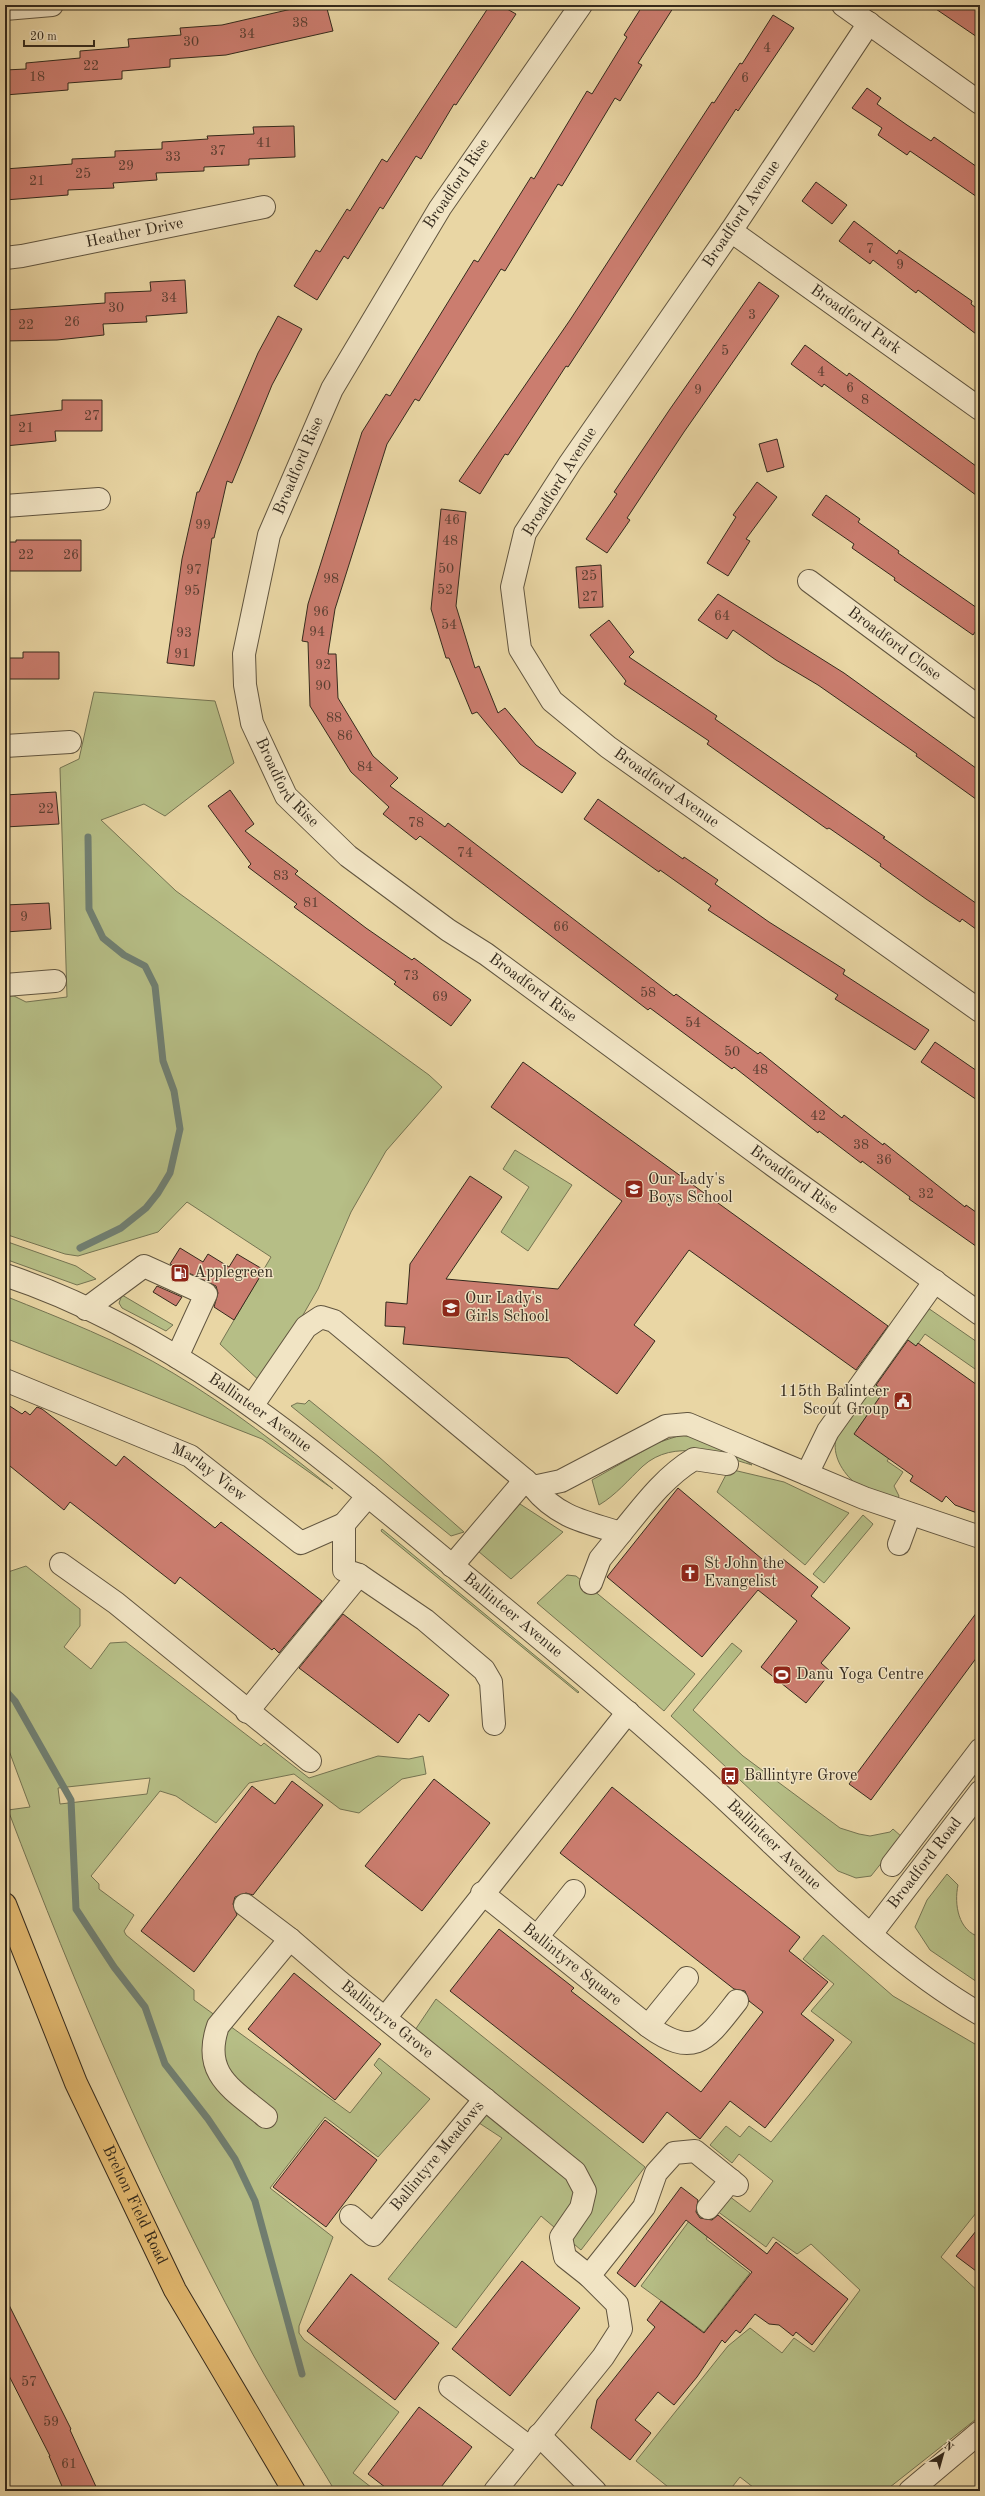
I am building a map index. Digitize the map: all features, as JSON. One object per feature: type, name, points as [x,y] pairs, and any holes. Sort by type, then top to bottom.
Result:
[{"type":"main road","name":"Brehon Field Road","points":[[5,1904],[76,2083],[175,2290],[294,2491]]},
{"type":"street","points":[[5,9],[52,5]]},
{"type":"street","name":"Broadford Rise","points":[[581,5],[440,208],[332,389],[269,535],[244,654],[245,685],[252,723],[286,796],[348,856],[448,930],[486,954],[980,1314]]},
{"type":"street","points":[[843,5],[980,103]]},
{"type":"street","name":"Broadford Avenue","points":[[869,23],[731,231],[575,456],[525,533],[512,588],[520,649],[552,701],[608,747],[980,1011]]},
{"type":"street","name":"Heather Drive","points":[[5,258],[22,256],[264,207]]},
{"type":"street","name":"Broadford Park","points":[[731,231],[980,409]]},
{"type":"street","points":[[5,506],[99,499]]},
{"type":"street","name":"Broadford Close","points":[[809,581],[980,708]]},
{"type":"street","points":[[5,746],[70,742]]},
{"type":"street","points":[[5,985],[55,981]]},
{"type":"street","points":[[86,1309],[144,1266],[206,1294],[177,1357]]},
{"type":"street","name":"Ballinteer Avenue","points":[[5,1275],[86,1309],[177,1357],[252,1406],[368,1496],[628,1712],[871,1934],[939,1989],[980,2014]]},
{"type":"street","points":[[807,1474],[828,1431],[935,1281]]},
{"type":"street","points":[[252,1406],[306,1327],[321,1317],[334,1321],[529,1484],[546,1502],[564,1514],[578,1520],[620,1533]]},
{"type":"street","name":"Marlay View","points":[[5,1380],[190,1456],[301,1543],[344,1524]]},
{"type":"street","points":[[452,1566],[529,1484],[562,1481],[666,1426],[688,1424],[807,1474],[910,1514],[980,1537]]},
{"type":"street","points":[[591,1583],[600,1558],[664,1482],[677,1469],[694,1459],[727,1464]]},
{"type":"street","points":[[368,1496],[344,1524],[344,1570],[360,1575],[425,1620],[484,1670],[491,1682],[494,1724]]},
{"type":"street","points":[[898,1544],[910,1514]]},
{"type":"street","points":[[61,1564],[116,1603],[310,1761]]},
{"type":"street","points":[[248,1712],[360,1575]]},
{"type":"street","points":[[385,2018],[482,1893],[628,1712]]},
{"type":"street","points":[[892,1865],[980,1750]]},
{"type":"street","name":"Broadford Road","points":[[871,1934],[980,1792]]},
{"type":"street","points":[[915,1836],[935,1852]]},
{"type":"street","points":[[537,1937],[574,1891]]},
{"type":"street","name":"Ballintyre Square","points":[[482,1893],[655,2031],[676,2043],[692,2044],[710,2035],[737,2001]]},
{"type":"street","name":"Ballintyre Grove","points":[[245,1905],[290,1939],[485,2099]]},
{"type":"street","points":[[266,2117],[221,2080],[215,2066],[214,2038],[218,2026],[290,1939]]},
{"type":"street","points":[[655,2031],[687,1978]]},
{"type":"street","name":"Ballintyre Meadows","points":[[351,2216],[374,2235],[485,2099],[576,2172],[585,2191],[581,2208],[561,2237],[565,2257],[589,2276],[617,2304],[621,2329],[603,2357],[495,2491]]},
{"type":"street","points":[[589,2276],[644,2207],[656,2173],[674,2153],[695,2152],[734,2182],[708,2208]]},
{"type":"street","points":[[450,2387],[534,2441],[595,2491]]},
{"type":"street","points":[[910,2491],[980,2432]]},
{"type":"green space","points":[[94,692],[215,701],[234,763],[165,816],[144,804],[101,820],[176,891],[429,1075],[442,1087],[386,1151],[351,1212],[318,1289],[263,1384],[220,1344],[271,1257],[187,1202],[158,1232],[78,1256],[65,1254],[5,1234],[5,996],[14,996],[26,1002],[67,997],[60,768],[79,759]]},
{"type":"green space","points":[[515,1150],[572,1185],[528,1251],[501,1232],[529,1187],[503,1169]]},
{"type":"green space","points":[[5,1241],[76,1266],[96,1279],[77,1285],[5,1259]]},
{"type":"green space","points":[[122,1295],[173,1325],[166,1331],[122,1308],[119,1303]]},
{"type":"green space","points":[[5,1296],[69,1322],[153,1361],[194,1386],[235,1414],[275,1443],[333,1489],[262,1439],[5,1338]]},
{"type":"green space","points":[[928,1308],[980,1344],[980,1362],[975,1369],[925,1334],[856,1431],[890,1457],[887,1461],[903,1472],[894,1486],[899,1496],[897,1500],[856,1484],[842,1469],[835,1451],[835,1444],[836,1438]]},
{"type":"green space","points":[[309,1400],[379,1457],[464,1532],[451,1536],[291,1406],[297,1403],[305,1404]]},
{"type":"green space","points":[[681,1435],[709,1442],[736,1454],[752,1465],[725,1457],[696,1451],[668,1453],[655,1458],[643,1466],[616,1492],[599,1505],[592,1480],[657,1443]]},
{"type":"green space","points":[[729,1469],[784,1482],[849,1513],[805,1565],[717,1492]]},
{"type":"green space","points":[[520,1504],[563,1532],[511,1579],[478,1551]]},
{"type":"green space","points":[[863,1515],[873,1524],[824,1583],[813,1574]]},
{"type":"green space","points":[[382,1529],[579,1692],[578,1693],[381,1531]]},
{"type":"green space","points":[[26,1566],[80,1609],[80,1626],[64,1647],[91,1669],[110,1643],[126,1642],[261,1746],[264,1743],[309,1778],[378,1756],[409,1759],[423,1756],[426,1774],[402,1779],[359,1813],[340,1809],[294,1774],[249,1783],[216,1823],[176,1796],[160,1791],[91,1876],[99,1884],[99,1889],[134,1915],[124,1931],[126,1935],[194,1990],[194,2000],[350,2113],[382,2073],[374,2065],[379,2058],[430,2099],[378,2157],[325,2117],[270,2188],[333,2237],[299,2326],[299,2333],[304,2340],[399,2412],[353,2473],[376,2491],[335,2491],[264,2374],[209,2270],[146,2141],[116,2076],[60,1944],[8,1810],[30,1807],[5,1740],[5,1573]],"holes":[[[150,1778],[147,1794],[60,1804],[58,1788]]]},
{"type":"green space","points":[[567,1575],[576,1576],[695,1674],[664,1711],[537,1603]]},
{"type":"green space","points":[[732,1643],[742,1651],[693,1710],[743,1756],[840,1828],[870,1836],[890,1832],[893,1829],[902,1837],[871,1876],[856,1878],[838,1871],[671,1716]]},
{"type":"green space","points":[[947,1874],[958,1885],[957,1908],[962,1923],[973,1934],[980,1937],[980,1984],[930,1950],[915,1927],[927,1900]]},
{"type":"green space","points":[[823,1935],[893,1996],[980,2047],[980,2208],[941,2257],[980,2293],[980,2416],[885,2491],[758,2491],[740,2477],[729,2491],[673,2491],[636,2461],[728,2346],[750,2328],[782,2353],[794,2338],[814,2352],[860,2290],[811,2244],[797,2254],[773,2237],[766,2247],[717,2211],[729,2196],[750,2212],[773,2181],[739,2154],[732,2163],[710,2145],[726,2126],[740,2137],[749,2126],[771,2142],[852,2042],[811,2011],[834,1984],[803,1959]]},
{"type":"green space","points":[[436,1999],[645,2167],[581,2250],[541,2216],[456,2328],[388,2279],[502,2138],[476,2121],[493,2097],[413,2033]]},
{"type":"green space","points":[[701,2205],[721,2219],[706,2239],[750,2273],[704,2332],[641,2286]]},
{"type":"building","points":[[309,5],[326,5],[333,31],[226,55],[170,59],[170,67],[122,71],[122,79],[68,83],[68,90],[5,95],[5,70],[26,69],[26,63],[80,58],[80,51],[129,47],[128,39],[181,35],[180,28],[222,25]]},
{"type":"building","points":[[490,5],[500,5],[516,14],[456,105],[454,104],[421,159],[416,156],[383,209],[380,207],[348,259],[344,256],[317,300],[294,286],[316,250],[320,252],[347,209],[350,211],[382,159],[387,162]]},
{"type":"building","points":[[643,5],[675,5],[638,63],[642,65],[620,101],[615,98],[562,186],[558,184],[505,271],[501,269],[419,401],[415,399],[387,444],[335,609],[328,654],[336,654],[338,698],[373,756],[398,778],[390,786],[445,827],[448,823],[674,996],[676,994],[758,1054],[760,1052],[842,1118],[844,1115],[883,1145],[884,1143],[965,1207],[966,1205],[980,1215],[980,1249],[909,1199],[910,1197],[862,1161],[861,1163],[819,1131],[818,1133],[734,1067],[732,1069],[650,1008],[648,1010],[420,836],[416,840],[383,814],[389,807],[351,772],[310,706],[308,642],[302,641],[308,604],[362,432],[386,394],[390,396],[474,260],[478,262],[531,177],[534,179],[587,91],[592,94],[627,37],[624,35]]},
{"type":"building","points":[[930,5],[980,5],[980,39]]},
{"type":"building","points":[[773,15],[794,28],[738,111],[736,109],[568,367],[566,366],[508,455],[505,454],[480,494],[459,481],[570,320],[712,102],[714,103],[740,63],[742,64]]},
{"type":"building","points":[[867,88],[881,98],[877,104],[931,141],[934,137],[980,169],[980,199],[910,151],[907,155],[878,135],[882,128],[852,108]]},
{"type":"building","points":[[294,126],[295,157],[249,159],[249,165],[204,167],[204,171],[156,173],[157,180],[113,183],[114,188],[68,190],[68,195],[5,200],[5,169],[72,164],[72,159],[115,157],[115,151],[162,149],[162,142],[208,139],[207,136],[254,134],[253,127]]},
{"type":"building","points":[[816,182],[847,205],[832,224],[802,201]]},
{"type":"building","points":[[854,221],[897,254],[899,250],[972,301],[971,304],[980,311],[980,337],[918,290],[916,293],[873,260],[870,264],[839,241]]},
{"type":"building","points":[[185,280],[187,313],[146,316],[147,322],[103,324],[104,335],[57,340],[5,341],[5,310],[105,303],[105,293],[151,291],[150,282]]},
{"type":"building","points":[[759,282],[779,296],[684,432],[627,518],[630,520],[607,553],[586,539],[617,494],[614,492]]},
{"type":"building","points":[[278,316],[302,329],[272,385],[232,483],[227,481],[214,538],[212,538],[194,666],[167,663],[182,559],[197,492],[199,492],[258,353]]},
{"type":"building","points":[[805,345],[847,376],[849,373],[980,469],[980,498],[824,384],[822,387],[791,364]]},
{"type":"building","points":[[62,400],[102,400],[102,431],[55,431],[56,441],[5,446],[5,416],[62,410]]},
{"type":"building","points":[[777,439],[784,467],[767,472],[759,444]]},
{"type":"building","points":[[757,482],[777,497],[746,539],[750,541],[728,576],[707,563],[736,517],[733,515]]},
{"type":"building","points":[[826,495],[860,519],[858,522],[899,551],[898,553],[980,610],[980,625],[973,635],[894,580],[895,578],[852,548],[854,544],[812,515]]},
{"type":"building","points":[[441,509],[466,512],[456,606],[475,668],[479,666],[498,713],[505,708],[536,745],[576,773],[562,793],[520,764],[477,712],[472,714],[449,658],[446,658],[431,609]]},
{"type":"building","points":[[16,540],[81,540],[81,571],[5,571],[5,542],[16,542]]},
{"type":"building","points":[[601,565],[603,607],[579,608],[576,567]]},
{"type":"building","points":[[718,594],[844,673],[980,771],[980,802],[916,756],[917,754],[818,685],[776,660],[733,630],[727,639],[698,620]]},
{"type":"building","points":[[609,620],[634,652],[629,657],[717,716],[715,719],[885,837],[883,838],[980,906],[980,932],[962,919],[960,922],[926,899],[880,866],[881,864],[829,828],[827,829],[707,744],[709,741],[624,684],[626,681],[590,635]]},
{"type":"building","points":[[23,652],[59,652],[59,679],[5,679],[5,658],[23,658]]},
{"type":"building","points":[[230,790],[254,824],[245,831],[298,871],[295,874],[366,928],[412,960],[414,958],[471,1000],[451,1026],[394,984],[396,982],[294,907],[297,904],[248,867],[251,864],[208,806]]},
{"type":"building","points":[[56,792],[59,824],[5,827],[5,795]]},
{"type":"building","points":[[598,799],[683,859],[684,857],[718,880],[715,884],[769,922],[845,970],[843,974],[929,1030],[915,1050],[835,999],[838,995],[708,910],[711,906],[660,870],[659,872],[584,819]]},
{"type":"building","points":[[49,903],[51,929],[5,932],[5,905]]},
{"type":"building","points":[[935,1042],[980,1073],[980,1102],[921,1062]]},
{"type":"building","points":[[523,1062],[888,1326],[856,1370],[689,1250],[634,1325],[655,1341],[617,1394],[568,1358],[403,1344],[405,1327],[385,1326],[386,1302],[407,1304],[410,1264],[470,1176],[502,1197],[446,1279],[558,1289],[622,1201],[491,1107]]},
{"type":"building","points":[[180,1248],[203,1262],[208,1254],[229,1267],[237,1254],[264,1270],[234,1320],[214,1307],[218,1293],[216,1286],[170,1264]]},
{"type":"building","points":[[157,1286],[182,1297],[176,1306],[153,1292]]},
{"type":"building","points":[[908,1340],[916,1346],[918,1343],[980,1387],[980,1514],[955,1505],[946,1496],[942,1502],[910,1481],[913,1476],[854,1434],[884,1391],[876,1385]]},
{"type":"building","points":[[5,1403],[22,1414],[25,1411],[30,1415],[37,1407],[42,1409],[116,1466],[124,1456],[215,1528],[221,1522],[322,1601],[279,1653],[274,1648],[272,1650],[180,1577],[175,1584],[70,1502],[64,1510],[5,1462]]},
{"type":"building","name":"St John the Evangelist","points":[[678,1488],[775,1570],[783,1559],[818,1587],[811,1596],[850,1628],[821,1663],[831,1672],[806,1703],[761,1667],[797,1621],[758,1590],[702,1657],[607,1577]]},
{"type":"building","points":[[980,1608],[980,1653],[871,1800],[849,1784]]},
{"type":"building","points":[[343,1614],[449,1695],[429,1722],[419,1714],[398,1743],[299,1668]]},
{"type":"building","points":[[434,1779],[490,1823],[422,1911],[365,1866]]},
{"type":"building","points":[[292,1781],[323,1805],[253,1895],[246,1893],[235,1897],[233,1904],[237,1915],[194,1972],[141,1931],[252,1786],[275,1804]]},
{"type":"building","points":[[612,1787],[800,1937],[789,1951],[828,1982],[801,2014],[834,2040],[765,2128],[730,2101],[700,2139],[667,2112],[643,2143],[450,1991],[499,1929],[574,1988],[571,1991],[701,2092],[763,2012],[749,2001],[745,1991],[734,1989],[560,1853]]},
{"type":"building","points":[[294,1973],[381,2044],[335,2100],[248,2029]]},
{"type":"building","points":[[325,2120],[377,2160],[326,2227],[273,2187]]},
{"type":"building","points":[[681,2187],[698,2200],[696,2212],[700,2218],[712,2220],[718,2215],[767,2254],[776,2242],[848,2299],[812,2345],[796,2332],[793,2336],[779,2325],[769,2324],[755,2314],[740,2333],[736,2330],[725,2343],[722,2340],[697,2377],[674,2405],[658,2392],[635,2420],[651,2433],[630,2460],[591,2428],[597,2400],[655,2327],[647,2320],[661,2301],[704,2333],[752,2272],[686,2220],[635,2287],[617,2273]]},
{"type":"building","points":[[980,2226],[980,2274],[956,2256]]},
{"type":"building","points":[[522,2261],[580,2308],[510,2396],[452,2349]]},
{"type":"building","points":[[351,2274],[439,2343],[395,2400],[307,2331]]},
{"type":"building","points":[[5,2297],[71,2429],[70,2430],[98,2491],[64,2491],[50,2456],[5,2368]]},
{"type":"building","points":[[419,2407],[472,2447],[438,2491],[390,2491],[368,2474]]},
{"type":"waterway","points":[[80,1248],[121,1228],[146,1208],[158,1193],[170,1173],[180,1129],[174,1091],[163,1061],[155,986],[145,966],[124,955],[103,938],[89,909],[88,837]]},
{"type":"waterway","points":[[5,1690],[15,1701],[71,1800],[76,1909],[114,1967],[145,2007],[165,2064],[208,2119],[235,2159],[255,2201],[302,2374]]},
{"type":"place","name":"Our Lady's Boys School","points":[[634,1189]]},
{"type":"place","name":"Applegreen","points":[[180,1273]]},
{"type":"place","name":"Our Lady's Girls School","points":[[451,1308]]},
{"type":"place","name":"115th Balinteer Scout Group","points":[[903,1401]]},
{"type":"place","name":"St John the Evangelist","points":[[690,1573]]},
{"type":"place","name":"Danu Yoga Centre","points":[[782,1675]]},
{"type":"place","name":"Ballintyre Grove","points":[[730,1776]]}]
